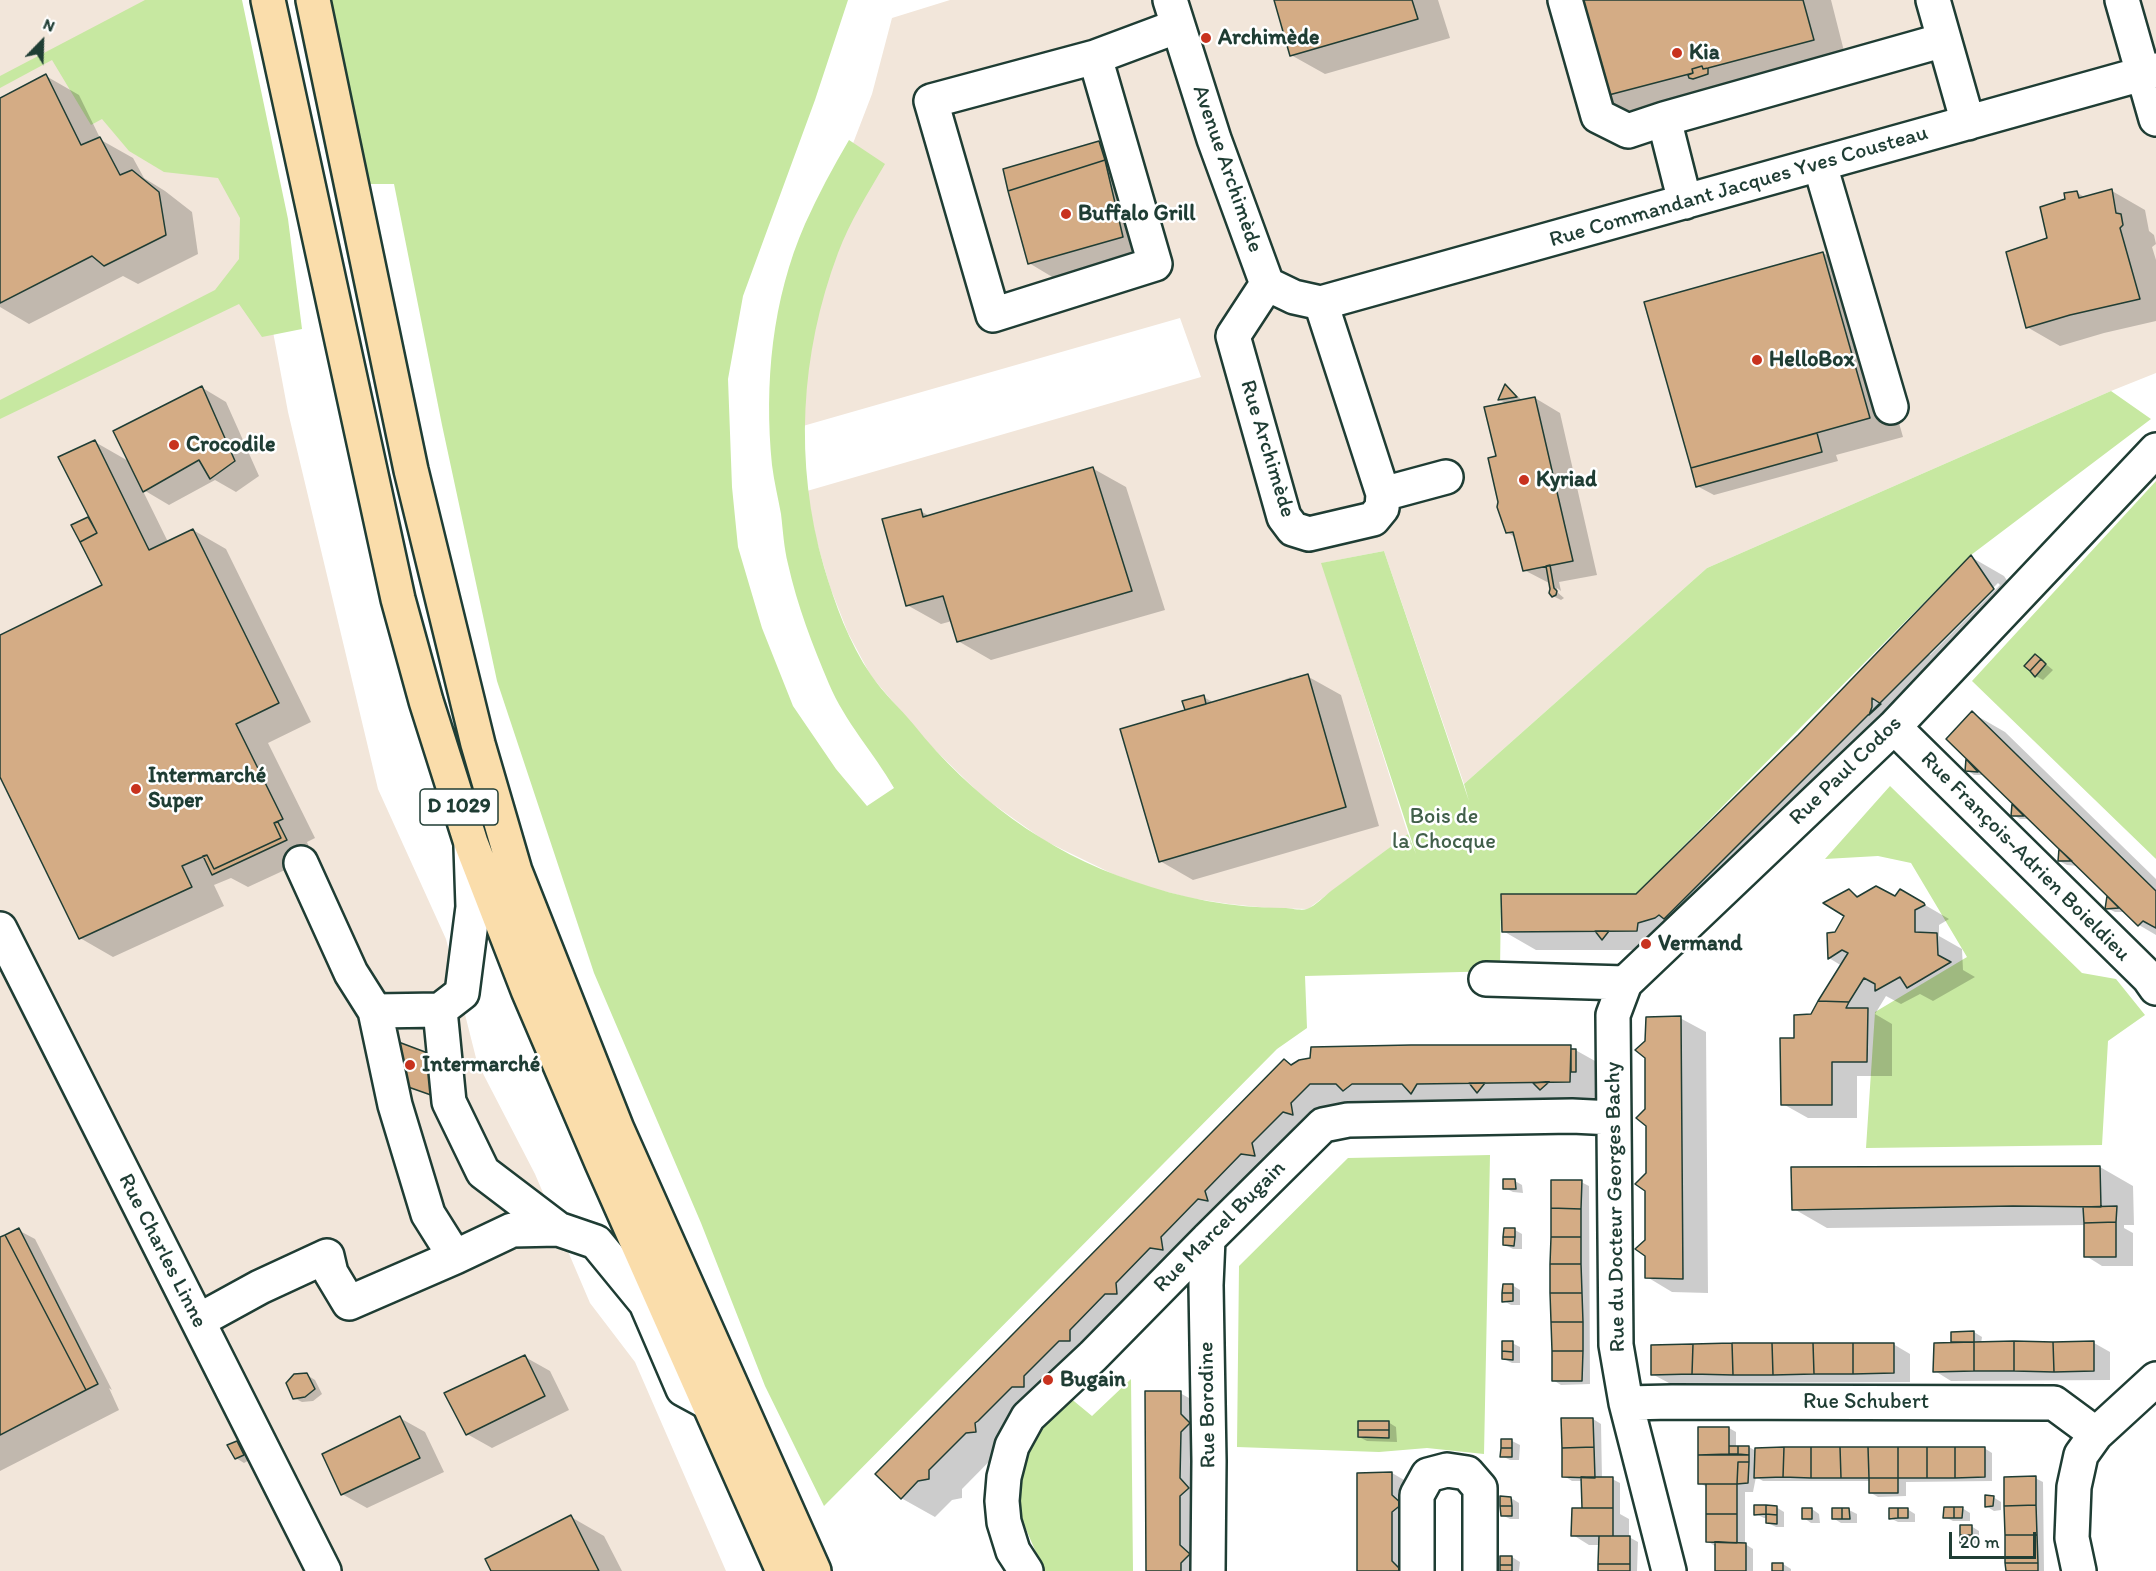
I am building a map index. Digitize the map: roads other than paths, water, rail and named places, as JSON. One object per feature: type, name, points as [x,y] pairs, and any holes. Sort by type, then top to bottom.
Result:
[{"type":"main road","name":"D 1029","points":[[268,0],[398,599],[426,701],[471,843],[528,990],[602,1163],[783,1571]]},
{"type":"main road","name":"D 1029","points":[[313,0],[411,470],[478,744],[515,871],[617,1129],[814,1571]]},
{"type":"street","points":[[1565,0],[1598,116],[1628,131],[1944,40]]},
{"type":"street","points":[[1933,0],[1968,123]]},
{"type":"street","points":[[2122,0],[2150,72],[2156,119]]},
{"type":"street","points":[[1095,57],[1155,264],[993,315],[931,101],[1095,57],[1174,13]]},
{"type":"street","name":"Avenue Archimède","points":[[1174,13],[1214,139],[1267,284]]},
{"type":"street","name":"Rue Commandant Jacques Yves Cousteau","points":[[1321,303],[2150,72]]},
{"type":"street","points":[[1664,119],[1685,202]]},
{"type":"street","points":[[1820,165],[1891,407]]},
{"type":"street","points":[[1267,284],[1294,297],[1321,303],[1383,494],[1446,477]]},
{"type":"street","name":"Rue Archimède","points":[[1267,284],[1233,336],[1284,517],[1293,529],[1309,534],[1373,519],[1382,508],[1383,494]]},
{"type":"street","name":"Rue Paul Codos","points":[[1625,983],[1894,727],[2156,450]]},
{"type":"street","name":"Rue François-Adrien Boieldieu","points":[[1894,727],[2154,980]]},
{"type":"street","points":[[375,1011],[440,1010],[462,993],[470,946],[473,907],[471,843]]},
{"type":"street","points":[[301,863],[351,973],[375,1011],[395,1105],[428,1214],[455,1257]]},
{"type":"street","name":"Rue Charles Linne","points":[[0,930],[324,1571]]},
{"type":"street","points":[[1486,979],[1625,983]]},
{"type":"street","name":"Rue du Docteur Georges Bachy","points":[[1625,983],[1613,1015],[1616,1345],[1626,1403],[1669,1571]]},
{"type":"street","points":[[440,1010],[449,1102],[483,1172],[558,1229],[596,1242],[646,1303],[683,1389],[707,1402]]},
{"type":"street","name":"Rue Marcel Bugain","points":[[1026,1571],[1013,1551],[1004,1522],[1002,1501],[1004,1477],[1012,1446],[1028,1417],[1094,1356],[1323,1125],[1348,1120],[1572,1116],[1613,1118]]},
{"type":"street","points":[[198,1321],[260,1287],[327,1256],[331,1273],[349,1303],[512,1230],[558,1229]]},
{"type":"street","name":"Rue Borodine","points":[[1208,1239],[1206,1285],[1208,1571]]},
{"type":"street","points":[[2079,1571],[2072,1538],[2074,1487],[2081,1455],[2096,1434],[2156,1379]]},
{"type":"street","name":"Rue Schubert","points":[[1626,1403],[2054,1403],[2096,1434]]},
{"type":"street","points":[[1417,1571],[1418,1495],[1428,1475],[1447,1470],[1467,1473],[1480,1488],[1480,1571]]},
{"type":"place","name":"Archimède","points":[[1206,38]]},
{"type":"place","name":"Kia","points":[[1677,53]]},
{"type":"place","name":"Buffalo Grill","points":[[1066,214]]},
{"type":"place","name":"HelloBox","points":[[1757,360]]},
{"type":"place","name":"Crocodile","points":[[174,445]]},
{"type":"place","name":"Kyriad","points":[[1524,480]]},
{"type":"place","name":"Intermarché Super","points":[[136,789]]},
{"type":"place","name":"Vermand","points":[[1646,944]]},
{"type":"place","name":"Intermarché","points":[[410,1065]]},
{"type":"place","name":"Bugain","points":[[1048,1380]]},
{"type":"park label","name":"Bois de la Chocque","points":[[1444,830]]}]
